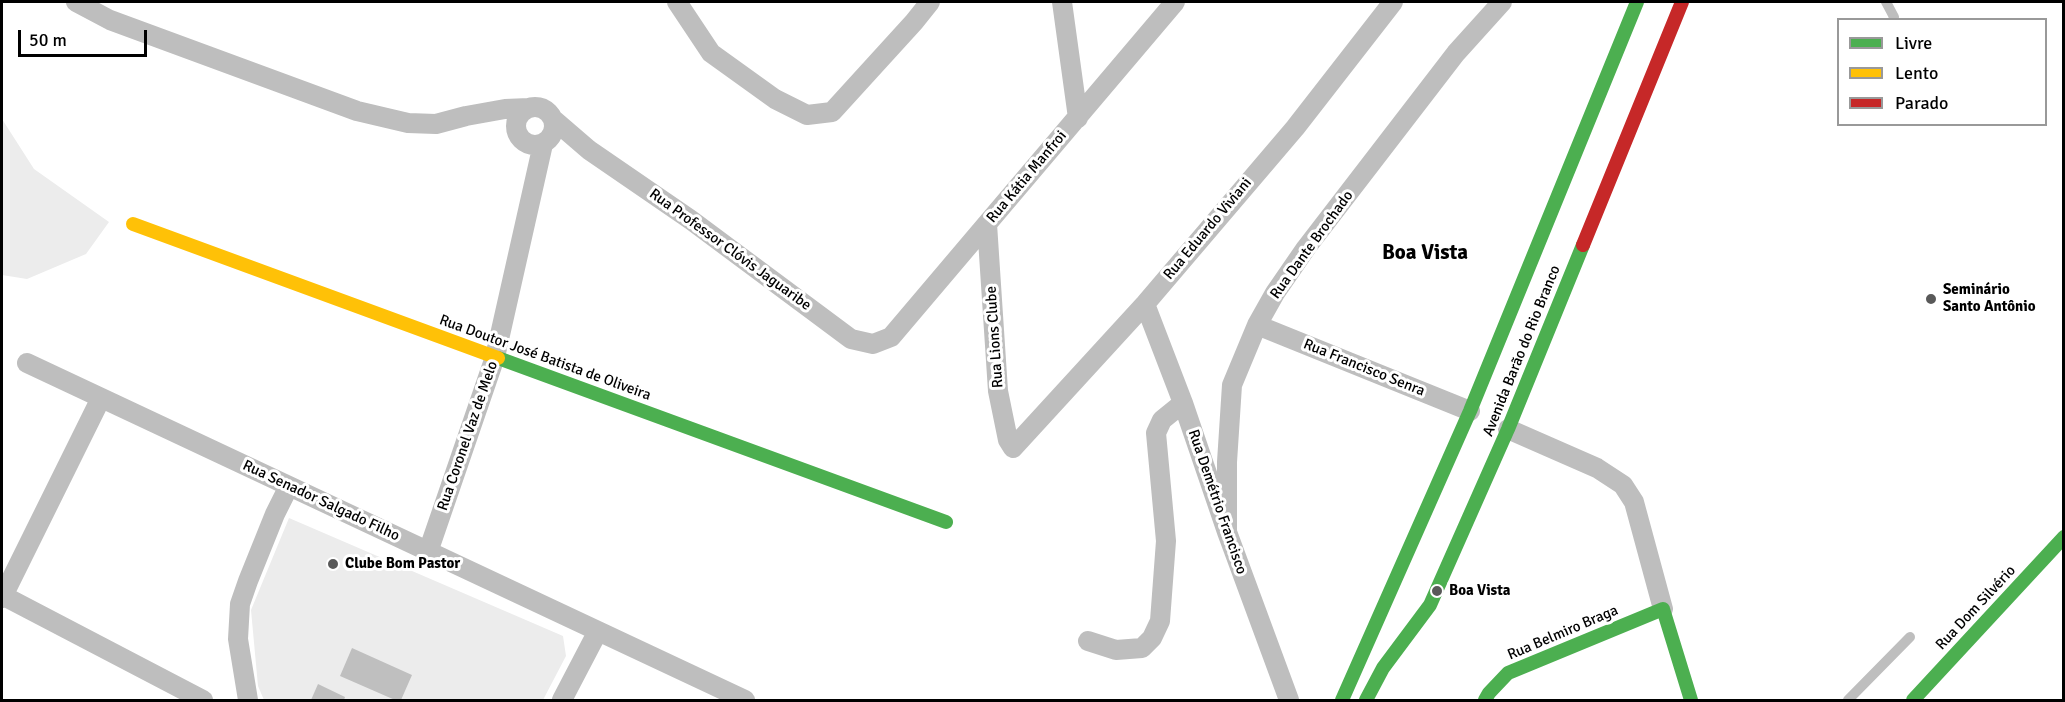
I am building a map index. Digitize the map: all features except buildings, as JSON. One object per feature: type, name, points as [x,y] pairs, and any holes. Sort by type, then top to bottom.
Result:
[{"type":"main road","name":"Avenida Barão do Rio Branco","points":[[1342,700],[1576,164],[1636,2]]},
{"type":"main road","name":"Avenida Barão do Rio Branco","points":[[1366,700],[1383,668],[1430,605],[1426,582],[1508,429],[1607,172],[1682,2]]},
{"type":"main road","name":"Rua Doutor José Batista de Oliveira","points":[[133,224],[946,522]]},
{"type":"main road","name":"Rua Dom Silvério","points":[[1914,700],[2064,537]]},
{"type":"main road","points":[[1402,566],[1426,582]]},
{"type":"main road","points":[[1663,609],[1690,700]]},
{"type":"main road","name":"Rua Belmiro Braga","points":[[1485,700],[1508,673],[1663,609]]},
{"type":"street","points":[[76,2],[110,20],[357,111],[408,123],[436,124],[482,113],[540,108],[550,114],[549,132],[537,145],[525,143],[516,130],[482,113]]},
{"type":"street","points":[[677,2],[711,53],[775,99],[807,115],[832,112],[930,2]]},
{"type":"street","points":[[1062,2],[1078,118]]},
{"type":"street","name":"Rua Kátia Manfroi","points":[[873,344],[891,336],[1175,2]]},
{"type":"street","name":"Rua Eduardo Viviani","points":[[1013,448],[1145,304],[1295,128],[1393,2]]},
{"type":"street","name":"Rua Dante Brochado","points":[[1227,532],[1227,462],[1232,385],[1257,325],[1275,293],[1306,248],[1456,53],[1502,2]]},
{"type":"street","points":[[516,130],[517,119],[524,110],[529,108]]},
{"type":"street","name":"Rua Professor Clóvis Jaguaribe","points":[[549,132],[589,150],[691,220],[851,339],[873,344]]},
{"type":"street","name":"Rua Coronel Vaz de Melo","points":[[428,552],[495,357],[549,132]]},
{"type":"street","name":"Rua Lions Clube","points":[[987,224],[998,391],[1008,440],[1013,448]]},
{"type":"street","name":"Rua Demétrio Francisco","points":[[1145,304],[1183,403],[1227,532],[1289,700]]},
{"type":"street","name":"Rua Francisco Senra","points":[[1257,325],[1470,411]]},
{"type":"street","name":"Rua Senador Salgado Filho","points":[[27,363],[745,700]]},
{"type":"street","points":[[101,398],[2,596],[203,700]]},
{"type":"street","points":[[1088,641],[1116,650],[1142,648],[1152,638],[1160,621],[1166,541],[1156,433],[1162,420],[1183,403]]},
{"type":"street","points":[[1508,429],[1597,468],[1623,485],[1634,502],[1663,609]]},
{"type":"street","points":[[248,700],[238,639],[240,604],[271,523],[290,486]]},
{"type":"street","points":[[562,700],[598,631]]},
{"type":"lane","points":[[1886,2],[1894,18]]},
{"type":"lane","points":[[1848,700],[1910,637]]},
{"type":"shaded area","points":[[2,119],[34,169],[109,222],[86,254],[27,279],[2,275]]},
{"type":"shaded area","name":"Clube Bom Pastor","points":[[289,518],[563,636],[566,656],[543,700],[264,700],[258,686],[251,610]]},
{"type":"shaded area","points":[[352,648],[412,675],[401,700],[395,700],[340,676]]},
{"type":"shaded area","points":[[318,684],[345,697],[344,700],[311,700]]},
{"type":"traffic: fast","points":[[1342,700],[1470,411],[1637,2]]},
{"type":"traffic: fast","points":[[1366,700],[1383,668],[1430,605],[1508,429],[1583,245]]},
{"type":"traffic: fast","points":[[498,358],[946,522]]},
{"type":"traffic: fast","points":[[1913,700],[2064,537]]},
{"type":"traffic: fast","points":[[1485,700],[1508,673],[1663,609],[1691,700]]},
{"type":"traffic: slow","points":[[133,224],[498,358]]},
{"type":"traffic: jam","points":[[1583,245],[1682,2]]},
{"type":"place","name":"Seminário Santo Antônio","points":[[1931,299]]},
{"type":"place","name":"Clube Bom Pastor","points":[[333,564]]},
{"type":"place","name":"Boa Vista","points":[[1437,591]]},
{"type":"district","name":"Boa Vista","points":[[1425,253]]}]
